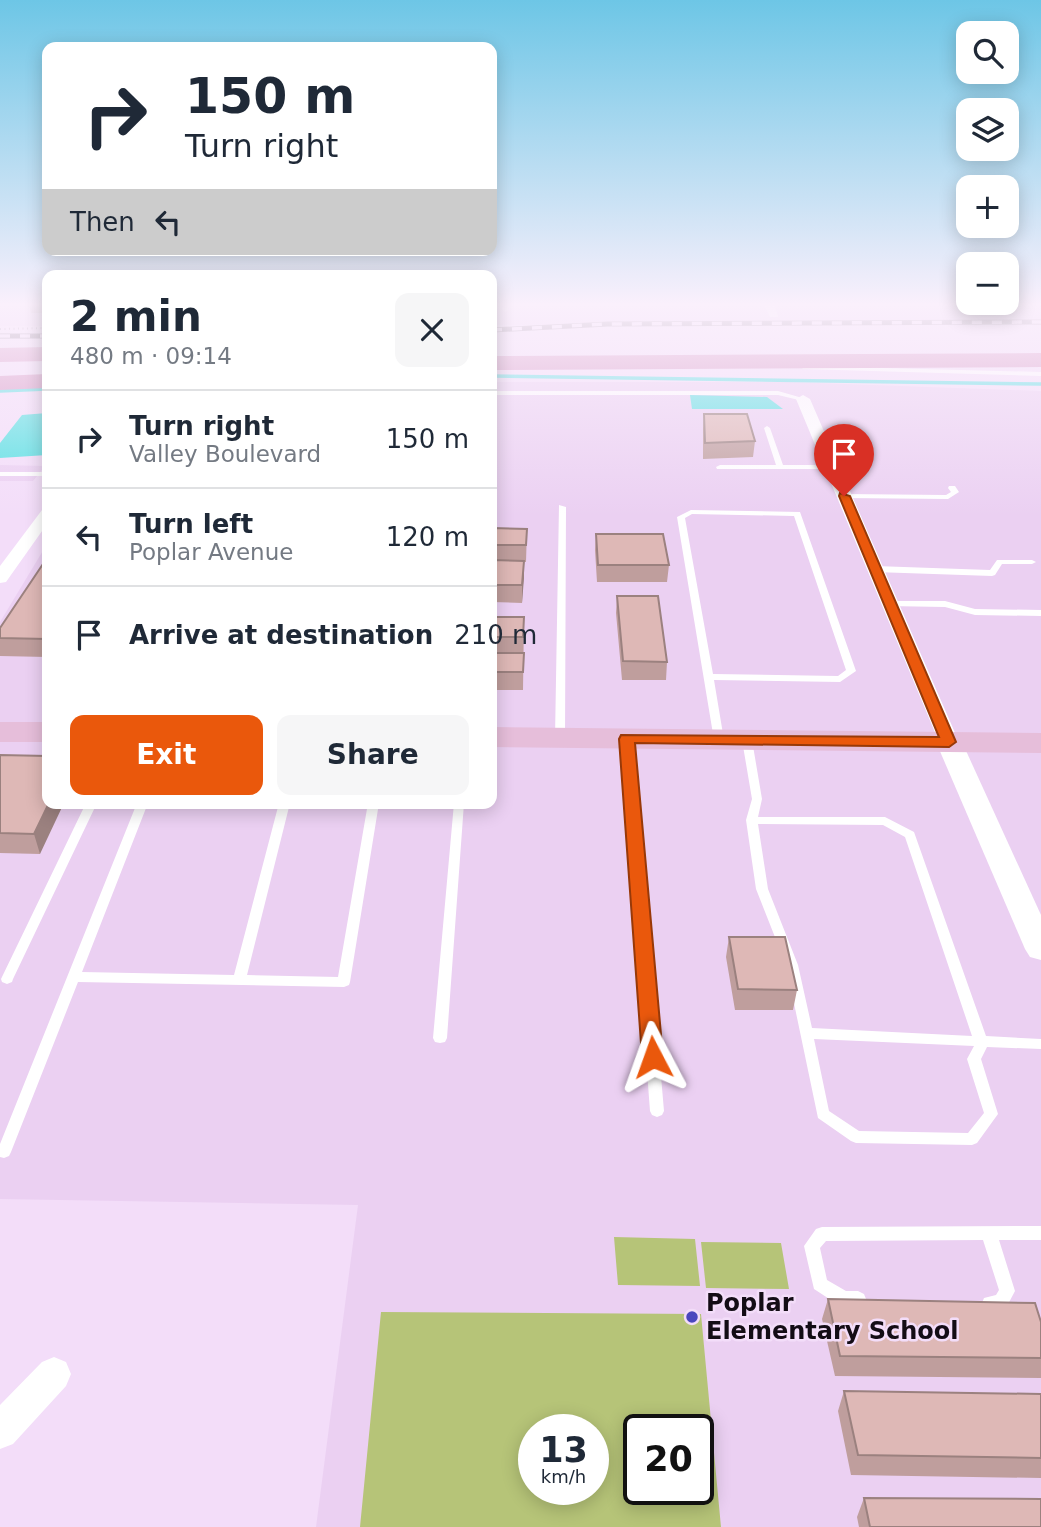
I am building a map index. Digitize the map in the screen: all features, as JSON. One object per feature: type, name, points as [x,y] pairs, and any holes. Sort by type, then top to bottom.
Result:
[{"type":"highway","points":[[0,383],[42,381]]},
{"type":"main road","points":[[0,732],[42,732]]},
{"type":"main road","points":[[497,737],[1041,743]]},
{"type":"street","points":[[803,399],[949,742],[1041,949]]},
{"type":"street","points":[[0,578],[42,520]]},
{"type":"street","points":[[0,1431],[54,1374]]},
{"type":"lane","points":[[497,393],[778,393],[803,399]]},
{"type":"lane","points":[[767,428],[780,467]]},
{"type":"lane","points":[[720,467],[832,467]]},
{"type":"lane","points":[[0,474],[42,474]]},
{"type":"lane","points":[[844,496],[948,497],[955,492],[952,488]]},
{"type":"lane","points":[[560,738],[562,507]]},
{"type":"lane","points":[[709,677],[840,678],[851,671],[797,513],[691,512],[681,517],[709,677],[757,799],[752,820],[762,889],[792,965],[823,1114],[856,1137],[972,1139],[991,1114],[974,1059],[982,1044],[910,835],[885,821],[752,820]]},
{"type":"lane","points":[[875,569],[992,573],[1000,562],[1032,562]]},
{"type":"lane","points":[[890,604],[945,604],[975,612],[1041,613]]},
{"type":"lane","points":[[627,739],[657,1111]]},
{"type":"lane","points":[[7,979],[89,809]]},
{"type":"lane","points":[[4,1153],[141,809]]},
{"type":"lane","points":[[239,981],[283,809]]},
{"type":"lane","points":[[74,977],[344,982],[373,809]]},
{"type":"lane","points":[[440,1038],[459,809]]},
{"type":"lane","points":[[806,1033],[982,1044],[1041,1044]]},
{"type":"lane","points":[[870,1300],[844,1299],[820,1284],[812,1246],[822,1234],[1041,1233]]},
{"type":"lane","points":[[974,1303],[1000,1303],[1007,1291],[989,1234]]},
{"type":"shaded area","points":[[497,382],[790,382],[1041,391],[1041,1527],[316,1527],[358,1205],[0,1199],[0,622],[42,552],[42,809],[497,809]]},
{"type":"shaded area","points":[[690,395],[767,397],[783,409],[692,409]]},
{"type":"shaded area","points":[[42,413],[42,455],[0,458],[0,443],[22,415]]},
{"type":"shaded area","points":[[0,465],[42,466],[33,481],[0,481]]},
{"type":"shaded area","points":[[614,1237],[695,1239],[700,1286],[618,1285]]},
{"type":"shaded area","points":[[701,1242],[781,1243],[789,1289],[706,1288]]},
{"type":"shaded area","points":[[381,1312],[701,1314],[710,1414],[623,1414],[623,1505],[714,1505],[714,1452],[721,1527],[360,1527]]},
{"type":"building","points":[[704,414],[747,414],[755,441],[705,443]]},
{"type":"building","points":[[497,528],[527,529],[526,545],[497,545]]},
{"type":"building","points":[[596,534],[663,534],[669,565],[598,565]]},
{"type":"building","points":[[497,560],[524,561],[522,585],[497,585]]},
{"type":"building","points":[[42,565],[42,639],[0,638],[0,628]]},
{"type":"building","points":[[617,596],[658,596],[667,662],[623,661]]},
{"type":"building","points":[[497,617],[524,617],[523,637],[497,637]]},
{"type":"building","points":[[497,653],[524,653],[523,672],[497,672]]},
{"type":"building","points":[[0,755],[42,756],[42,809],[46,809],[34,834],[0,833]]},
{"type":"building","points":[[729,937],[785,937],[797,990],[738,989]]},
{"type":"building","points":[[828,1299],[1035,1303],[1041,1322],[1041,1358],[840,1356]]},
{"type":"building","points":[[844,1391],[1041,1394],[1041,1458],[858,1455]]},
{"type":"building","points":[[864,1498],[1041,1499],[1041,1527],[870,1527]]},
{"type":"waterway","points":[[497,376],[1041,384]]},
{"type":"waterway","points":[[0,391],[42,389]]},
{"type":"place","name":"Poplar Elementary School","points":[[692,1317]]},
{"type":"route","points":[[653,1057],[627,739],[949,742],[844,496]]}]
